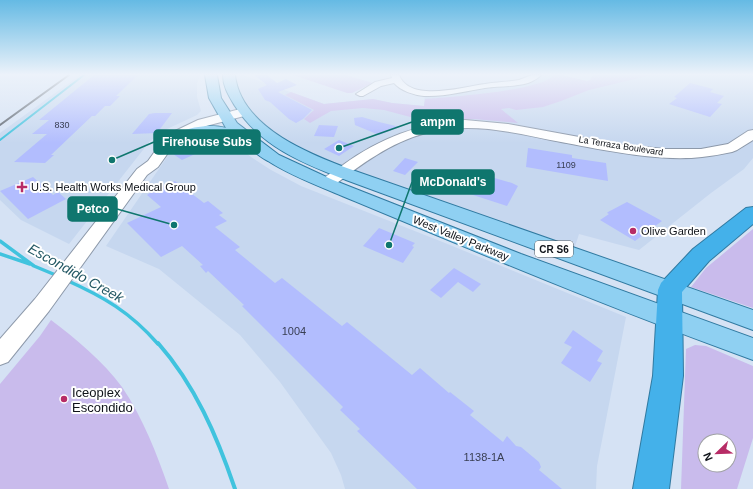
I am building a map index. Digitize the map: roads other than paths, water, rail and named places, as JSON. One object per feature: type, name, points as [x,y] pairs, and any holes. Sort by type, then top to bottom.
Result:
[{"type":"highway","points":[[651,489],[668,376],[670,304],[682,275],[701,255],[753,214]]},
{"type":"main road","name":"West Valley Parkway","points":[[215,98],[232,126],[272,158],[340,180],[514,259],[670,304],[753,320]]},
{"type":"main road","name":"West Valley Parkway","points":[[236,98],[244,112],[261,130],[277,142],[340,180]]},
{"type":"main road","points":[[162,151],[184,136],[209,131],[226,132],[256,146]]},
{"type":"main road","name":"West Valley Parkway","points":[[670,304],[753,349]]},
{"type":"street","points":[[142,172],[140,164],[162,138],[186,124],[244,112]]},
{"type":"street","points":[[0,356],[42,305],[142,172],[153,164],[173,139],[190,128],[224,115]]},
{"type":"street","name":"La Terraza Boulevard","points":[[340,180],[378,149],[402,136],[437,127],[475,124],[509,128],[631,150],[672,154],[704,153],[730,149],[743,143],[753,134]]},
{"type":"waterway","points":[[0,140],[55,98]]},
{"type":"waterway","name":"Escondido Creek","points":[[0,241],[34,266],[58,276]]},
{"type":"waterway","points":[[0,254],[30,264]]},
{"type":"waterway","name":"Escondido Creek","points":[[66,280],[116,306],[137,323],[158,344]]},
{"type":"waterway","name":"Escondido Creek","points":[[158,343],[183,376],[204,412],[221,450],[235,489]]},
{"type":"railway","points":[[0,125],[38,98]]},
{"type":"place","name":"ampm","points":[[339,148]]},
{"type":"place","name":"Firehouse Subs","points":[[112,160]]},
{"type":"place","name":"U.S. Health Works Medical Group","points":[[22,187]]},
{"type":"place","name":"Petco","points":[[174,225]]},
{"type":"place","name":"Olive Garden","points":[[633,231]]},
{"type":"place","name":"McDonald's","points":[[389,245]]},
{"type":"place","name":"Iceoplex Escondido","points":[[64,399]]}]
